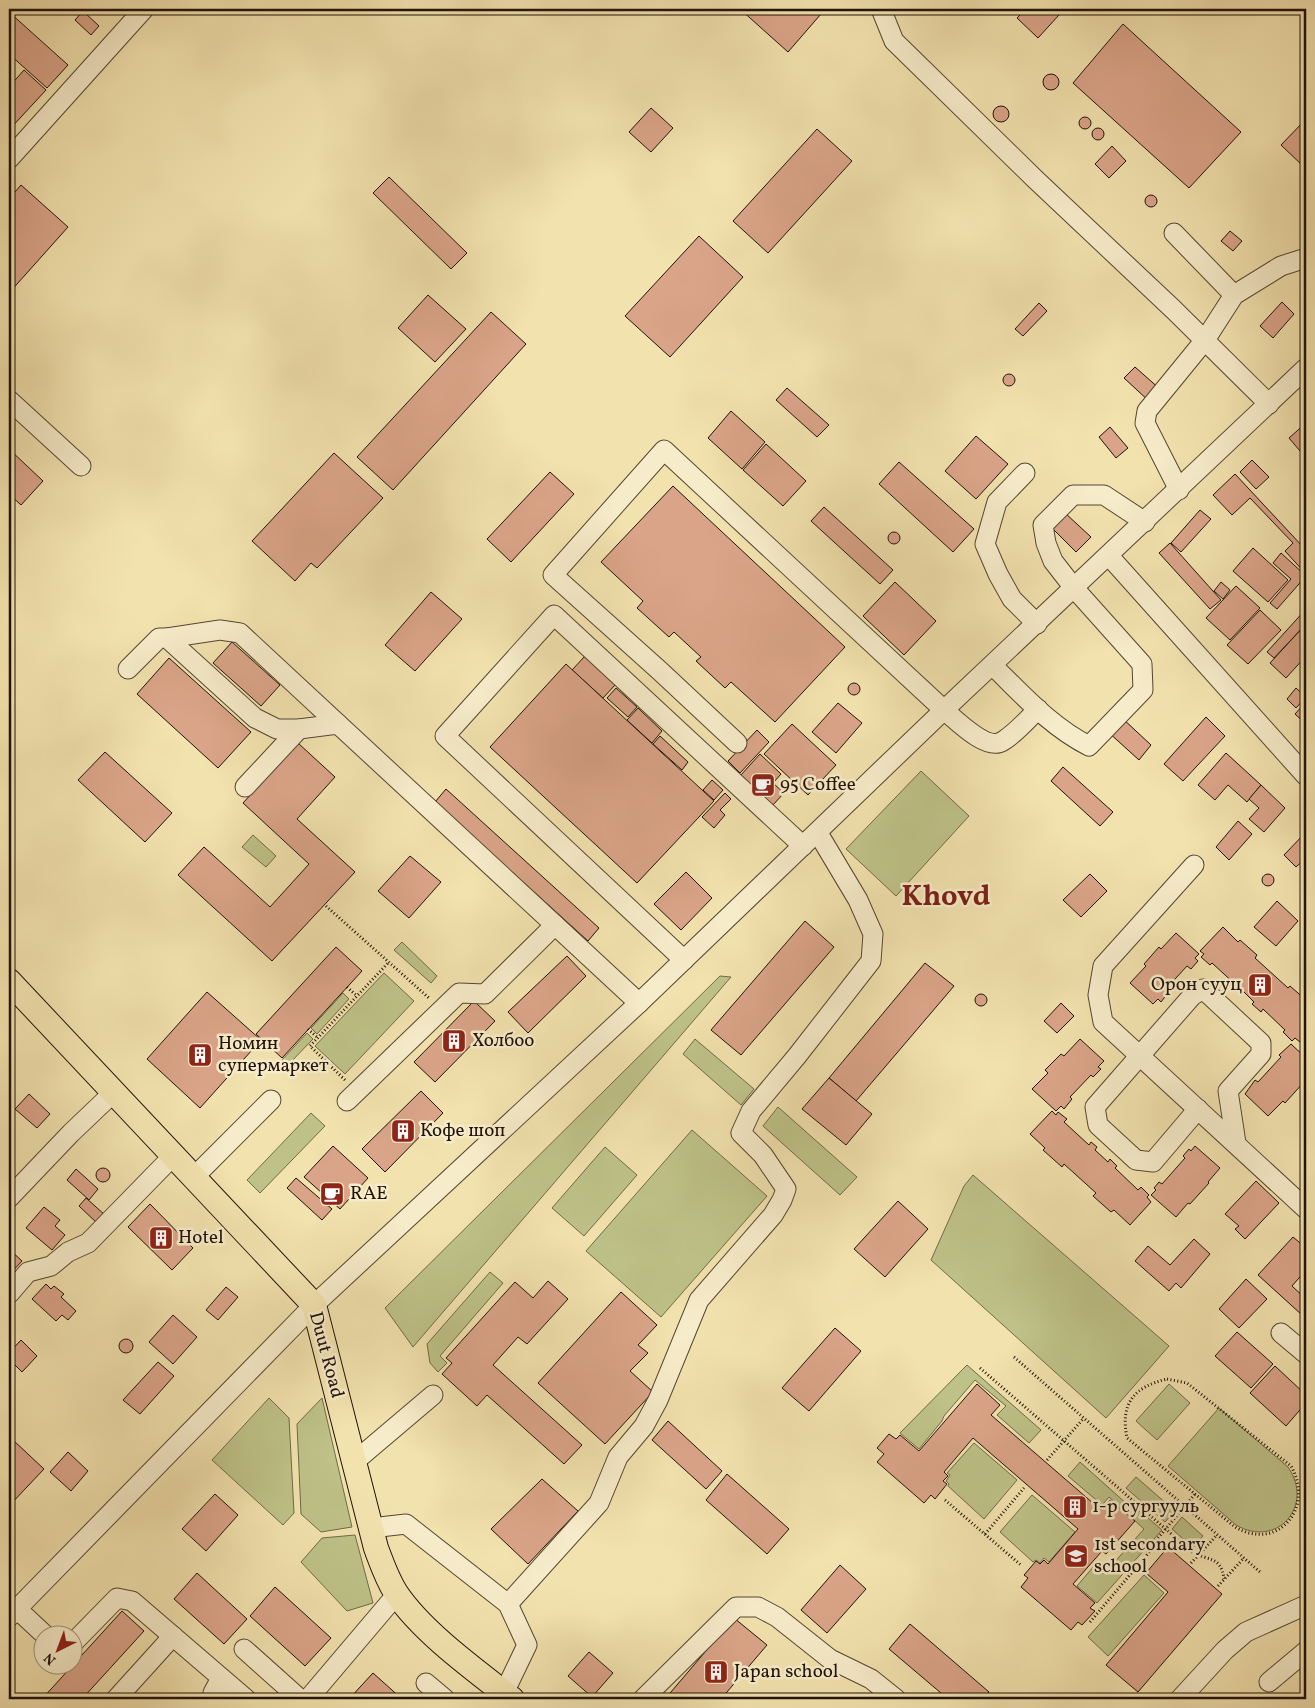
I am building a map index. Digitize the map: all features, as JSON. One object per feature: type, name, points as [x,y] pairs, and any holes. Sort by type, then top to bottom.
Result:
[{"type":"main road","name":"Duut Road","points":[[9,981],[314,1305],[380,1560],[397,1594],[412,1613],[434,1635],[508,1696]]},
{"type":"street","points":[[9,159],[144,9]]},
{"type":"street","points":[[881,9],[894,41],[1269,404]]},
{"type":"street","points":[[1174,233],[1234,295]]},
{"type":"street","points":[[1179,490],[1145,423],[1147,411],[1205,340],[1234,295],[1281,266],[1306,258]]},
{"type":"street","points":[[32,1626],[13,1613],[314,1305],[639,1003],[944,710],[993,666],[1306,368]]},
{"type":"street","points":[[9,400],[81,466]]},
{"type":"street","points":[[737,743],[553,574],[664,450],[944,710],[976,736],[989,744],[1002,742],[1038,710]]},
{"type":"street","points":[[1025,473],[997,502],[985,544],[998,574],[1012,599],[1037,624]]},
{"type":"street","points":[[993,666],[1038,710],[1070,737],[1089,746],[1144,690],[1142,664],[1074,588],[1053,561],[1046,543],[1044,525],[1073,495],[1104,495],[1145,522]]},
{"type":"street","points":[[1108,556],[1306,776]]},
{"type":"street","points":[[684,960],[445,736],[554,615],[803,846]]},
{"type":"street","points":[[128,669],[159,638],[220,630],[240,633],[639,1003]]},
{"type":"street","points":[[167,638],[255,718],[277,729],[299,729],[338,724]]},
{"type":"street","points":[[246,787],[299,729]]},
{"type":"street","points":[[508,1604],[600,1503],[618,1457],[644,1426],[658,1400],[699,1300],[773,1214],[782,1200],[786,1189],[762,1155],[741,1133],[751,1112],[871,961],[873,934],[858,900],[818,832]]},
{"type":"street","points":[[1194,866],[1103,966],[1098,995],[1103,1022],[1306,1209]]},
{"type":"street","points":[[352,1096],[459,993],[485,994],[555,925]]},
{"type":"street","points":[[1198,1110],[1153,1162],[1136,1160],[1098,1125],[1095,1107],[1192,996],[1203,989],[1261,1043],[1261,1054],[1228,1091],[1236,1143]]},
{"type":"street","points":[[9,1198],[71,1132],[113,1093]]},
{"type":"street","points":[[194,1177],[271,1100]]},
{"type":"street","points":[[9,1294],[28,1272],[51,1266],[68,1252],[88,1243],[173,1156]]},
{"type":"street","points":[[1281,1332],[1306,1354]]},
{"type":"street","points":[[354,1462],[433,1395]]},
{"type":"street","points":[[371,1528],[406,1524],[508,1604],[527,1646],[508,1696]]},
{"type":"street","points":[[308,1699],[397,1594]]},
{"type":"street","points":[[82,1634],[118,1598],[132,1600],[246,1699]]},
{"type":"street","points":[[643,1699],[736,1607],[758,1607],[777,1617],[830,1659],[871,1679],[896,1699]]},
{"type":"street","points":[[1180,1699],[1211,1664],[1246,1632],[1305,1610]]},
{"type":"street","points":[[116,1699],[173,1636]]},
{"type":"street","points":[[244,1649],[300,1699]]},
{"type":"street","points":[[1269,1682],[1306,1651]]},
{"type":"street","points":[[214,1699],[213,1693],[221,1678]]},
{"type":"street","points":[[426,1683],[445,1699]]},
{"type":"path","points":[[326,906],[442,1009]]},
{"type":"path","points":[[352,1096],[310,1046],[389,962]]},
{"type":"path","points":[[347,987],[357,996]]},
{"type":"path","points":[[308,1030],[318,1038]]},
{"type":"path","points":[[1014,1357],[1260,1572]]},
{"type":"path","points":[[980,1368],[1198,1556],[1214,1560],[1223,1568],[1224,1579]]},
{"type":"path","points":[[1167,1379],[1180,1380],[1187,1383],[1291,1466],[1296,1475],[1301,1495],[1294,1516],[1287,1525],[1276,1532],[1261,1535],[1251,1534],[1234,1527],[1195,1494],[1127,1438],[1125,1425],[1128,1406],[1137,1391],[1149,1383],[1167,1379]]},
{"type":"path","points":[[1047,1460],[1084,1418]]},
{"type":"path","points":[[984,1534],[1024,1488]]},
{"type":"path","points":[[1090,1622],[1195,1494]]},
{"type":"path","points":[[945,1500],[1022,1566]]},
{"type":"path","points":[[1191,1564],[1218,1535]]},
{"type":"path","points":[[1218,1586],[1244,1558]]},
{"type":"green space","points":[[921,771],[969,816],[896,896],[846,849]]},
{"type":"green space","points":[[253,835],[276,856],[266,867],[242,847]]},
{"type":"green space","points":[[402,942],[437,976],[431,983],[394,950]]},
{"type":"green space","points":[[384,973],[414,1001],[345,1074],[315,1046]]},
{"type":"green space","points":[[720,976],[731,977],[413,1347],[385,1308]]},
{"type":"green space","points":[[343,993],[349,999],[317,1034],[311,1028]]},
{"type":"green space","points":[[307,1033],[313,1039],[287,1066],[281,1061]]},
{"type":"green space","points":[[695,1039],[754,1089],[741,1105],[683,1054]]},
{"type":"green space","points":[[778,1107],[857,1177],[840,1195],[763,1126]]},
{"type":"green space","points":[[311,1113],[325,1126],[260,1193],[247,1180]]},
{"type":"green space","points":[[692,1130],[767,1196],[661,1317],[586,1251]]},
{"type":"green space","points":[[605,1147],[637,1175],[584,1236],[552,1208]]},
{"type":"green space","points":[[973,1175],[1169,1346],[1106,1418],[931,1260],[964,1186]]},
{"type":"green space","points":[[490,1272],[503,1283],[440,1356],[447,1363],[438,1372],[430,1363],[427,1344]]},
{"type":"green space","points":[[967,1365],[1041,1430],[1029,1443],[997,1415],[1006,1406],[975,1380],[919,1449],[900,1433]]},
{"type":"green space","points":[[1169,1384],[1190,1403],[1157,1440],[1136,1421]]},
{"type":"green space","points":[[269,1398],[289,1418],[294,1513],[283,1525],[212,1460]]},
{"type":"green space","points":[[322,1398],[352,1527],[321,1532],[301,1514],[297,1424]]},
{"type":"green space","points":[[1219,1408],[1288,1467],[1295,1482],[1297,1496],[1294,1509],[1288,1520],[1278,1527],[1265,1532],[1251,1531],[1236,1525],[1168,1466]]},
{"type":"green space","points":[[974,1443],[1017,1480],[984,1519],[948,1486],[949,1484],[946,1481],[950,1475],[947,1473]]},
{"type":"green space","points":[[1080,1462],[1137,1513],[1140,1511],[1162,1530],[1097,1603],[1077,1586],[1094,1566],[1104,1574],[1144,1529],[1109,1497],[1102,1505],[1068,1476]]},
{"type":"green space","points":[[1136,1477],[1175,1511],[1165,1522],[1126,1488]]},
{"type":"green space","points":[[1032,1495],[1075,1532],[1049,1562],[1044,1558],[1040,1563],[1036,1560],[1033,1562],[1000,1532]]},
{"type":"green space","points":[[1182,1517],[1203,1536],[1193,1548],[1172,1529]]},
{"type":"green space","points":[[355,1535],[373,1603],[347,1611],[301,1562],[322,1538]]},
{"type":"green space","points":[[1144,1575],[1164,1593],[1108,1656],[1088,1637]]},
{"type":"building","points":[[740,9],[814,9],[821,14],[788,52]]},
{"type":"building","points":[[1026,9],[1053,9],[1059,15],[1038,38],[1017,18]]},
{"type":"building","points":[[83,11],[99,26],[91,35],[75,20]]},
{"type":"building","points":[[9,12],[68,65],[47,88],[9,54]]},
{"type":"building","points":[[1123,24],[1241,132],[1189,188],[1073,83]]},
{"type":"building","points":[[24,70],[46,90],[9,130],[9,87]]},
{"type":"building","points":[[1048,74],[1054,74],[1059,79],[1057,88],[1048,90],[1043,85],[1043,79]]},
{"type":"building","points":[[998,106],[1004,106],[1009,111],[1007,120],[998,122],[993,117],[993,111]]},
{"type":"building","points":[[651,108],[673,128],[651,152],[629,132]]},
{"type":"building","points":[[1083,117],[1087,117],[1091,123],[1087,129],[1083,129],[1079,125],[1079,121]]},
{"type":"building","points":[[1306,119],[1306,164],[1304,167],[1281,145]]},
{"type":"building","points":[[1096,128],[1100,128],[1104,134],[1100,140],[1096,140],[1092,136],[1092,132]]},
{"type":"building","points":[[817,129],[852,161],[768,253],[733,221]]},
{"type":"building","points":[[1112,146],[1126,161],[1109,178],[1095,164]]},
{"type":"building","points":[[389,177],[467,253],[451,269],[373,193]]},
{"type":"building","points":[[21,185],[68,227],[9,293],[9,199]]},
{"type":"building","points":[[1149,195],[1153,195],[1157,201],[1153,207],[1149,207],[1145,203],[1145,199]]},
{"type":"building","points":[[1230,231],[1242,241],[1233,251],[1221,241]]},
{"type":"building","points":[[699,236],[743,277],[670,357],[625,316]]},
{"type":"building","points":[[428,295],[466,329],[435,362],[398,328]]},
{"type":"building","points":[[1282,302],[1294,314],[1273,338],[1260,326]]},
{"type":"building","points":[[1039,303],[1047,311],[1023,336],[1015,329]]},
{"type":"building","points":[[491,312],[526,344],[393,490],[357,457]]},
{"type":"building","points":[[1135,367],[1161,390],[1150,402],[1124,378]]},
{"type":"building","points":[[1007,374],[1011,374],[1015,380],[1011,386],[1007,386],[1003,382],[1003,378]]},
{"type":"building","points":[[787,388],[829,425],[817,437],[776,400]]},
{"type":"building","points":[[731,411],[765,442],[742,469],[708,438]]},
{"type":"building","points":[[1306,423],[1306,458],[1289,438]]},
{"type":"building","points":[[1110,427],[1128,448],[1116,458],[1099,437]]},
{"type":"building","points":[[976,436],[1008,464],[976,499],[945,471]]},
{"type":"building","points":[[766,444],[806,481],[783,506],[743,470]]},
{"type":"building","points":[[9,449],[43,481],[21,505],[9,494]]},
{"type":"building","points":[[334,453],[383,498],[317,568],[311,563],[295,581],[252,541]]},
{"type":"building","points":[[1252,460],[1269,477],[1256,489],[1240,472]]},
{"type":"building","points":[[899,462],[974,529],[953,552],[879,484]]},
{"type":"building","points":[[550,472],[574,494],[511,562],[487,539]]},
{"type":"building","points":[[1235,474],[1304,548],[1306,545],[1306,574],[1285,551],[1293,543],[1250,498],[1232,515],[1213,495]]},
{"type":"building","points":[[673,486],[845,647],[775,722],[731,682],[725,688],[696,661],[701,657],[674,632],[669,637],[637,608],[643,601],[601,562]]},
{"type":"building","points":[[824,507],[893,570],[880,584],[811,521]]},
{"type":"building","points":[[1200,510],[1211,519],[1181,552],[1171,543]]},
{"type":"building","points":[[1065,513],[1091,537],[1076,552],[1052,528]]},
{"type":"building","points":[[892,532],[896,532],[900,538],[896,544],[892,544],[888,540],[888,536]]},
{"type":"building","points":[[1170,543],[1221,600],[1210,609],[1159,553]]},
{"type":"building","points":[[1253,548],[1288,580],[1268,602],[1233,571]]},
{"type":"building","points":[[1281,553],[1306,576],[1277,609],[1270,603],[1291,579],[1273,563]]},
{"type":"building","points":[[895,582],[936,621],[904,655],[863,616]]},
{"type":"building","points":[[1221,582],[1230,590],[1223,599],[1214,591]]},
{"type":"building","points":[[1236,586],[1260,608],[1230,640],[1206,618]]},
{"type":"building","points":[[431,592],[462,619],[415,671],[385,645]]},
{"type":"building","points":[[1306,609],[1306,624],[1274,658],[1267,652]]},
{"type":"building","points":[[1260,610],[1281,630],[1248,664],[1227,645]]},
{"type":"building","points":[[1306,624],[1306,656],[1286,678],[1270,663]]},
{"type":"building","points":[[232,642],[280,685],[261,706],[213,663]]},
{"type":"building","points":[[585,656],[616,684],[603,698],[572,670]]},
{"type":"building","points":[[169,658],[251,732],[218,768],[137,694]]},
{"type":"building","points":[[566,664],[714,801],[637,883],[490,747]]},
{"type":"building","points":[[852,683],[856,683],[860,689],[856,695],[852,695],[848,691],[848,687]]},
{"type":"building","points":[[616,688],[637,707],[628,717],[607,698]]},
{"type":"building","points":[[1296,688],[1306,697],[1296,708],[1287,699]]},
{"type":"building","points":[[838,703],[862,723],[836,753],[812,732]]},
{"type":"building","points":[[1306,704],[1306,724],[1295,714]]},
{"type":"building","points":[[638,708],[662,731],[652,743],[627,720]]},
{"type":"building","points":[[1121,717],[1151,745],[1139,760],[1107,731]]},
{"type":"building","points":[[1206,717],[1225,736],[1183,781],[1164,764]]},
{"type":"building","points":[[792,724],[836,765],[808,795],[764,754]]},
{"type":"building","points":[[757,730],[769,742],[740,773],[728,761]]},
{"type":"building","points":[[660,736],[688,762],[682,770],[653,744]]},
{"type":"building","points":[[298,743],[335,777],[297,819],[355,872],[272,961],[178,875],[204,847],[270,907],[309,864],[243,803]]},
{"type":"building","points":[[105,752],[172,813],[145,842],[78,780]]},
{"type":"building","points":[[1226,753],[1261,785],[1247,802],[1228,785],[1215,800],[1198,785]]},
{"type":"building","points":[[760,754],[781,774],[773,783],[784,793],[772,806],[740,776]]},
{"type":"building","points":[[1063,767],[1113,812],[1100,826],[1051,781]]},
{"type":"building","points":[[712,780],[723,790],[714,800],[703,790]]},
{"type":"building","points":[[1261,785],[1285,808],[1264,832],[1249,819],[1259,808],[1249,799]]},
{"type":"building","points":[[446,789],[599,928],[588,941],[435,802]]},
{"type":"building","points":[[725,793],[731,799],[720,810],[725,815],[714,828],[702,817]]},
{"type":"building","points":[[1238,821],[1252,834],[1229,860],[1216,847]]},
{"type":"building","points":[[1306,832],[1306,858],[1296,867],[1284,855]]},
{"type":"building","points":[[410,856],[441,882],[409,918],[378,891]]},
{"type":"building","points":[[686,872],[712,898],[681,930],[654,904]]},
{"type":"building","points":[[1090,874],[1107,891],[1081,917],[1063,900]]},
{"type":"building","points":[[1266,874],[1270,874],[1274,880],[1270,886],[1266,886],[1262,882],[1262,878]]},
{"type":"building","points":[[1277,901],[1298,921],[1276,946],[1254,927]]},
{"type":"building","points":[[805,921],[834,947],[741,1055],[711,1030]]},
{"type":"building","name":"Орон сууц","points":[[1223,927],[1238,942],[1240,940],[1257,955],[1255,958],[1288,988],[1290,986],[1306,1000],[1306,1036],[1300,1042],[1295,1038],[1292,1041],[1283,1032],[1285,1030],[1263,1009],[1261,1012],[1252,1004],[1254,1002],[1244,992],[1242,994],[1234,987],[1236,985],[1212,963],[1210,965],[1201,957],[1204,954],[1200,951]]},
{"type":"building","name":"Орон сууц","points":[[1176,933],[1199,954],[1195,958],[1198,961],[1191,969],[1187,966],[1165,990],[1168,993],[1161,1002],[1158,999],[1153,1004],[1130,983],[1146,966],[1144,964],[1159,947],[1161,949]]},
{"type":"building","points":[[336,947],[362,971],[282,1058],[256,1034]]},
{"type":"building","points":[[567,956],[586,976],[528,1033],[508,1012]]},
{"type":"building","points":[[925,963],[954,986],[856,1101],[829,1078]]},
{"type":"building","name":"Номин супермаркет","points":[[207,992],[261,1040],[200,1108],[147,1059]]},
{"type":"building","points":[[979,994],[983,994],[987,1000],[983,1006],[979,1006],[975,1002],[975,998]]},
{"type":"building","name":"Холбоо","points":[[474,1001],[495,1021],[435,1082],[414,1062]]},
{"type":"building","points":[[1061,1003],[1074,1016],[1057,1033],[1044,1021]]},
{"type":"building","points":[[1080,1039],[1104,1061],[1098,1067],[1101,1069],[1093,1077],[1091,1075],[1070,1097],[1072,1099],[1064,1109],[1061,1106],[1056,1111],[1032,1089],[1048,1073],[1045,1070],[1061,1054],[1064,1056]]},
{"type":"building","points":[[1291,1044],[1306,1058],[1306,1076],[1302,1080],[1304,1082],[1285,1103],[1283,1101],[1268,1116],[1245,1094],[1255,1080],[1258,1082],[1281,1057],[1279,1055]]},
{"type":"building","points":[[829,1078],[872,1114],[846,1145],[802,1109]]},
{"type":"building","name":"Кофе шоп","points":[[421,1091],[443,1113],[385,1172],[362,1149]]},
{"type":"building","points":[[29,1094],[50,1114],[37,1128],[15,1109]]},
{"type":"building","points":[[1052,1111],[1056,1115],[1058,1112],[1067,1119],[1064,1122],[1089,1145],[1091,1142],[1097,1147],[1095,1150],[1108,1162],[1110,1159],[1117,1166],[1115,1168],[1138,1190],[1141,1187],[1149,1195],[1147,1197],[1151,1202],[1130,1225],[1114,1210],[1111,1212],[1093,1196],[1096,1193],[1064,1164],[1062,1167],[1043,1150],[1045,1148],[1030,1134]]},
{"type":"building","points":[[333,1146],[368,1178],[340,1209],[304,1177]]},
{"type":"building","points":[[1195,1146],[1220,1168],[1209,1183],[1176,1217],[1151,1195],[1156,1190],[1154,1188],[1159,1182],[1162,1184],[1185,1158],[1183,1156],[1189,1149],[1191,1151]]},
{"type":"building","points":[[103,1168],[108,1170],[110,1175],[108,1180],[103,1182],[98,1180],[96,1175],[98,1170]]},
{"type":"building","points":[[76,1169],[98,1189],[89,1200],[67,1180]]},
{"type":"building","points":[[296,1178],[332,1209],[322,1220],[287,1188]]},
{"type":"building","points":[[1256,1181],[1279,1203],[1245,1239],[1235,1229],[1239,1226],[1225,1214]]},
{"type":"building","points":[[86,1198],[105,1215],[98,1224],[79,1206]]},
{"type":"building","points":[[898,1201],[928,1229],[885,1277],[854,1249]]},
{"type":"building","name":"Hotel","points":[[150,1204],[193,1248],[172,1270],[128,1227]]},
{"type":"building","points":[[44,1207],[60,1220],[55,1226],[65,1235],[52,1250],[26,1228]]},
{"type":"building","points":[[1293,1237],[1306,1248],[1306,1270],[1292,1286],[1306,1299],[1306,1310],[1302,1315],[1258,1275]]},
{"type":"building","points":[[1194,1239],[1210,1254],[1181,1288],[1176,1283],[1169,1291],[1135,1261],[1148,1246],[1170,1265]]},
{"type":"building","points":[[9,1249],[22,1261],[9,1275]]},
{"type":"building","points":[[1246,1279],[1267,1299],[1239,1328],[1219,1309]]},
{"type":"building","points":[[548,1281],[568,1299],[527,1344],[518,1337],[493,1365],[582,1445],[564,1464],[487,1395],[477,1406],[442,1374],[452,1363],[446,1358],[515,1282],[533,1298]]},
{"type":"building","points":[[46,1284],[51,1289],[54,1286],[64,1294],[61,1297],[76,1311],[68,1320],[62,1315],[56,1321],[32,1299]]},
{"type":"building","points":[[226,1287],[238,1297],[218,1320],[206,1310]]},
{"type":"building","points":[[621,1292],[657,1325],[638,1345],[648,1353],[630,1371],[653,1392],[605,1444],[538,1383]]},
{"type":"building","points":[[173,1315],[197,1337],[173,1364],[149,1342]]},
{"type":"building","points":[[835,1328],[861,1351],[809,1411],[782,1388]]},
{"type":"building","points":[[1237,1332],[1273,1364],[1251,1388],[1215,1356]]},
{"type":"building","points":[[126,1339],[131,1341],[133,1346],[131,1351],[126,1353],[121,1351],[119,1346],[121,1341]]},
{"type":"building","points":[[21,1340],[37,1356],[22,1372],[9,1359],[9,1353]]},
{"type":"building","points":[[158,1362],[174,1376],[140,1414],[123,1400]]},
{"type":"building","points":[[1275,1366],[1306,1395],[1306,1403],[1286,1426],[1250,1393]]},
{"type":"building","name":"1-р сургууль","points":[[977,1384],[1000,1405],[991,1415],[1101,1510],[1110,1500],[1135,1521],[1106,1554],[1102,1551],[1073,1584],[1095,1603],[1090,1608],[1095,1611],[1082,1625],[1078,1622],[1071,1630],[1021,1587],[1028,1578],[1024,1575],[1036,1561],[1040,1564],[1044,1560],[1048,1564],[1078,1529],[973,1438],[944,1472],[948,1476],[943,1481],[947,1484],[935,1499],[931,1495],[924,1503],[877,1462],[884,1454],[877,1448],[889,1434],[896,1439],[900,1435],[919,1451]]},
{"type":"building","points":[[668,1421],[722,1471],[706,1489],[652,1440]]},
{"type":"building","points":[[13,1440],[44,1469],[9,1506],[9,1444]]},
{"type":"building","points":[[68,1452],[88,1471],[71,1491],[50,1472]]},
{"type":"building","points":[[727,1474],[789,1529],[767,1554],[706,1500]]},
{"type":"building","points":[[542,1479],[578,1511],[528,1564],[491,1529]]},
{"type":"building","points":[[215,1494],[238,1515],[206,1551],[182,1529]]},
{"type":"building","points":[[1168,1547],[1222,1594],[1138,1692],[1106,1665],[1168,1592],[1146,1573]]},
{"type":"building","points":[[840,1565],[866,1589],[827,1633],[801,1610]]},
{"type":"building","points":[[197,1573],[247,1619],[224,1644],[174,1599]]},
{"type":"building","points":[[275,1587],[331,1638],[305,1666],[250,1616]]},
{"type":"building","points":[[122,1611],[144,1631],[82,1699],[42,1699],[63,1676],[82,1676],[82,1655]]},
{"type":"building","name":"Japan school","points":[[734,1618],[767,1645],[721,1699],[665,1699]]},
{"type":"building","points":[[910,1624],[989,1692],[983,1699],[948,1699],[889,1649]]},
{"type":"building","points":[[589,1652],[613,1673],[592,1697],[568,1676]]},
{"type":"building","points":[[373,1673],[402,1699],[349,1699]]},
{"type":"place","name":"95 Coffee","points":[[763,785]]},
{"type":"place","name":"Орон сууц","points":[[1260,985]]},
{"type":"place","name":"Холбоо","points":[[454,1041]]},
{"type":"place","name":"Номин супермаркет","points":[[200,1055]]},
{"type":"place","name":"Кофе шоп","points":[[403,1131]]},
{"type":"place","name":"RAE","points":[[332,1194]]},
{"type":"place","name":"Hotel","points":[[161,1238]]},
{"type":"place","name":"1-р сургууль","points":[[1075,1507]]},
{"type":"place","name":"1st secondary school","points":[[1076,1556]]},
{"type":"place","name":"Japan school","points":[[716,1672]]},
{"type":"district","name":"Khovd","points":[[946,897]]}]
